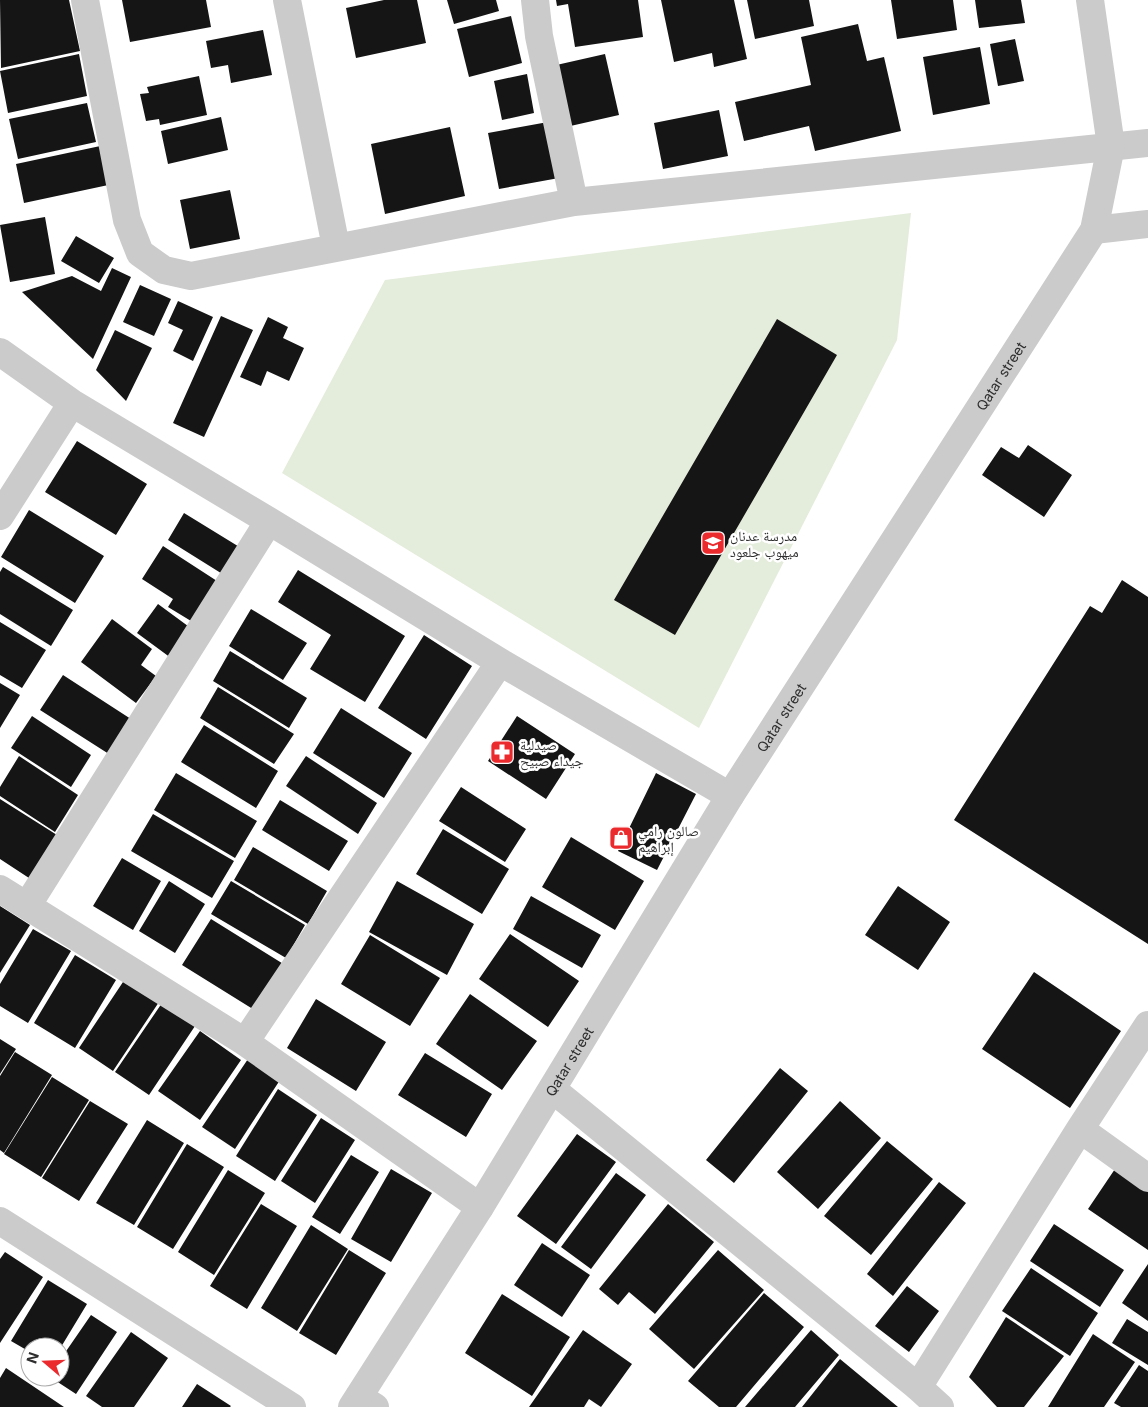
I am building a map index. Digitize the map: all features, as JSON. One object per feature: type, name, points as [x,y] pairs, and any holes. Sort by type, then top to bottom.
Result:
[{"type":"street","points":[[85,0],[127,220],[140,253],[164,270],[191,276],[574,202],[1148,143]]},
{"type":"street","points":[[287,0],[336,247]]},
{"type":"street","points":[[535,0],[539,36],[574,202]]},
{"type":"street","name":"Qatar street","points":[[362,1404],[730,796],[1094,230],[1111,146],[1090,0]]},
{"type":"street","points":[[1094,230],[1148,224]]},
{"type":"street","points":[[0,352],[72,403],[500,662],[730,796]]},
{"type":"street","points":[[0,516],[72,403]]},
{"type":"street","points":[[27,906],[269,521]]},
{"type":"street","points":[[245,1042],[500,662]]},
{"type":"street","points":[[0,888],[245,1042],[480,1207]]},
{"type":"street","points":[[918,1387],[1080,1129],[1148,1025]]},
{"type":"street","points":[[552,1089],[918,1387],[940,1407]]},
{"type":"street","points":[[1080,1129],[1148,1178]]},
{"type":"street","points":[[0,1221],[292,1407]]},
{"type":"green space","points":[[911,213],[897,340],[699,728],[282,473],[385,280]]},
{"type":"building","points":[[0,0],[69,0],[80,51],[1,68]]},
{"type":"building","points":[[122,0],[206,0],[211,27],[130,42]]},
{"type":"building","points":[[384,0],[417,0],[426,43],[356,58],[346,8]]},
{"type":"building","points":[[447,0],[496,0],[499,11],[454,24]]},
{"type":"building","points":[[556,0],[638,0],[643,37],[575,47],[568,4],[557,6]]},
{"type":"building","points":[[661,0],[734,0],[747,59],[714,67],[712,53],[674,62]]},
{"type":"building","points":[[747,0],[809,0],[814,26],[755,39]]},
{"type":"building","points":[[891,0],[953,0],[957,30],[897,39]]},
{"type":"building","points":[[975,0],[1021,0],[1025,23],[979,28]]},
{"type":"building","points":[[511,16],[522,63],[469,77],[457,29]]},
{"type":"building","points":[[858,24],[867,61],[884,57],[901,131],[815,151],[809,126],[744,141],[735,102],[811,85],[801,37]]},
{"type":"building","points":[[263,30],[272,75],[231,83],[228,65],[211,68],[206,41]]},
{"type":"building","points":[[1015,39],[1024,81],[998,86],[990,44]]},
{"type":"building","points":[[980,47],[990,104],[933,115],[923,57]]},
{"type":"building","points":[[79,54],[87,96],[8,113],[0,71]]},
{"type":"building","points":[[605,54],[619,115],[566,127],[552,66]]},
{"type":"building","points":[[527,74],[534,113],[502,120],[494,81]]},
{"type":"building","points":[[199,76],[207,115],[160,125],[159,119],[146,121],[140,94],[149,93],[147,87]]},
{"type":"building","points":[[87,103],[96,142],[18,159],[9,119]]},
{"type":"building","points":[[719,110],[728,156],[663,169],[654,123]]},
{"type":"building","points":[[221,117],[228,150],[168,164],[161,131]]},
{"type":"building","points":[[548,122],[559,178],[499,189],[488,133]]},
{"type":"building","points":[[450,127],[465,196],[385,214],[371,144]]},
{"type":"building","points":[[105,145],[113,184],[24,203],[16,164]]},
{"type":"building","points":[[230,190],[240,239],[190,249],[180,200]]},
{"type":"building","points":[[45,217],[55,274],[10,282],[0,225]]},
{"type":"building","points":[[76,236],[114,258],[99,283],[61,261]]},
{"type":"building","points":[[112,268],[131,277],[93,359],[22,292],[72,276],[101,291]]},
{"type":"building","points":[[140,285],[171,299],[154,336],[123,322]]},
{"type":"building","points":[[178,301],[213,317],[193,361],[173,351],[183,330],[168,323]]},
{"type":"building","points":[[221,316],[253,330],[204,437],[173,423]]},
{"type":"building","points":[[268,317],[288,327],[283,338],[304,348],[289,381],[267,371],[261,386],[240,377]]},
{"type":"building","points":[[777,319],[837,355],[675,635],[614,600]]},
{"type":"building","points":[[115,330],[152,348],[126,401],[96,370]]},
{"type":"building","points":[[77,441],[147,484],[116,535],[45,492]]},
{"type":"building","points":[[1028,445],[1072,475],[1044,517],[982,475],[1001,447],[1019,458]]},
{"type":"building","points":[[29,510],[104,556],[75,603],[1,557]]},
{"type":"building","points":[[184,513],[241,548],[224,575],[168,540]]},
{"type":"building","points":[[163,546],[217,581],[191,621],[168,607],[173,599],[142,579]]},
{"type":"building","points":[[3,567],[73,610],[51,646],[0,614],[0,572]]},
{"type":"building","points":[[298,570],[405,636],[365,702],[310,669],[331,635],[278,602]]},
{"type":"building","points":[[1122,580],[1148,597],[1148,944],[954,820],[1090,606],[1102,613]]},
{"type":"building","points":[[158,604],[192,629],[171,658],[137,633]]},
{"type":"building","points":[[251,609],[307,643],[283,680],[229,646]]},
{"type":"building","points":[[112,619],[152,649],[141,665],[156,676],[136,703],[81,662]]},
{"type":"building","points":[[0,622],[46,650],[22,688],[0,675]]},
{"type":"building","points":[[424,635],[472,666],[426,739],[378,708]]},
{"type":"building","points":[[230,651],[307,698],[289,728],[213,681]]},
{"type":"building","points":[[63,675],[134,721],[112,756],[40,710]]},
{"type":"building","points":[[0,683],[20,695],[0,728]]},
{"type":"building","points":[[218,687],[294,734],[274,764],[200,718]]},
{"type":"building","points":[[341,708],[412,753],[384,798],[313,753]]},
{"type":"building","points":[[32,716],[91,755],[71,787],[11,748]]},
{"type":"building","points":[[517,716],[575,754],[546,799],[488,761]]},
{"type":"building","points":[[204,725],[278,771],[256,808],[181,762]]},
{"type":"building","points":[[19,756],[78,795],[55,832],[0,796],[0,787]]},
{"type":"building","points":[[306,756],[377,803],[358,834],[286,786]]},
{"type":"building","points":[[176,773],[257,821],[235,858],[154,810]]},
{"type":"building","points":[[656,773],[696,794],[657,870],[618,851]]},
{"type":"building","points":[[461,787],[526,829],[505,862],[439,821]]},
{"type":"building","points":[[0,799],[57,835],[29,878],[0,859]]},
{"type":"building","points":[[280,800],[348,841],[329,871],[262,830]]},
{"type":"building","points":[[153,814],[234,861],[212,898],[131,851]]},
{"type":"building","points":[[443,829],[509,869],[482,914],[416,874]]},
{"type":"building","points":[[571,837],[644,881],[615,930],[542,887]]},
{"type":"building","points":[[253,847],[327,891],[308,924],[234,880]]},
{"type":"building","points":[[122,858],[161,881],[133,930],[93,906]]},
{"type":"building","points":[[169,881],[205,904],[175,953],[139,931]]},
{"type":"building","points":[[231,881],[305,925],[286,958],[211,914]]},
{"type":"building","points":[[397,881],[474,924],[447,975],[369,932]]},
{"type":"building","points":[[898,886],[950,922],[918,970],[865,935]]},
{"type":"building","points":[[531,896],[601,935],[582,968],[513,929]]},
{"type":"building","points":[[0,906],[30,925],[0,973]]},
{"type":"building","points":[[211,919],[285,965],[256,1011],[182,965]]},
{"type":"building","points":[[33,929],[71,951],[28,1023],[0,1006],[0,984]]},
{"type":"building","points":[[510,934],[579,981],[548,1027],[479,979]]},
{"type":"building","points":[[370,935],[440,978],[410,1026],[341,984]]},
{"type":"building","points":[[75,955],[116,980],[75,1048],[34,1023]]},
{"type":"building","points":[[1034,972],[1121,1031],[1070,1108],[982,1049]]},
{"type":"building","points":[[125,979],[159,1002],[113,1071],[79,1048]]},
{"type":"building","points":[[470,994],[537,1041],[502,1090],[436,1044]]},
{"type":"building","points":[[316,999],[386,1042],[356,1091],[287,1048]]},
{"type":"building","points":[[162,1003],[195,1026],[149,1095],[115,1072]]},
{"type":"building","points":[[200,1031],[241,1060],[200,1120],[158,1091]]},
{"type":"building","points":[[0,1039],[16,1049],[0,1074]]},
{"type":"building","points":[[15,1052],[52,1075],[4,1153],[0,1150],[0,1076]]},
{"type":"building","points":[[425,1053],[492,1094],[466,1137],[398,1095]]},
{"type":"building","points":[[248,1059],[280,1080],[235,1149],[202,1127]]},
{"type":"building","points":[[780,1068],[808,1091],[734,1183],[706,1160]]},
{"type":"building","points":[[52,1077],[89,1100],[41,1177],[4,1154]]},
{"type":"building","points":[[278,1089],[317,1115],[275,1181],[236,1156]]},
{"type":"building","points":[[90,1101],[128,1124],[79,1201],[42,1178]]},
{"type":"building","points":[[840,1101],[881,1138],[818,1209],[777,1172]]},
{"type":"building","points":[[321,1118],[355,1140],[315,1203],[281,1181]]},
{"type":"building","points":[[147,1120],[184,1143],[134,1225],[96,1203]]},
{"type":"building","points":[[577,1134],[616,1162],[556,1244],[517,1216]]},
{"type":"building","points":[[887,1141],[933,1179],[871,1255],[824,1216]]},
{"type":"building","points":[[187,1144],[224,1167],[173,1249],[137,1227]]},
{"type":"building","points":[[351,1155],[379,1172],[340,1234],[312,1217]]},
{"type":"building","points":[[1117,1166],[1148,1187],[1148,1250],[1088,1209]]},
{"type":"building","points":[[391,1169],[432,1193],[391,1262],[351,1239]]},
{"type":"building","points":[[228,1170],[265,1193],[214,1275],[178,1252]]},
{"type":"building","points":[[616,1173],[646,1195],[591,1269],[561,1247]]},
{"type":"building","points":[[939,1182],[966,1203],[893,1296],[867,1274]]},
{"type":"building","points":[[261,1204],[297,1226],[247,1309],[210,1286]]},
{"type":"building","points":[[668,1204],[714,1242],[655,1314],[629,1292],[618,1305],[599,1289]]},
{"type":"building","points":[[1054,1224],[1124,1270],[1100,1307],[1030,1261]]},
{"type":"building","points":[[311,1225],[348,1249],[297,1331],[261,1308]]},
{"type":"building","points":[[542,1243],[590,1275],[562,1317],[514,1285]]},
{"type":"building","points":[[349,1250],[386,1273],[336,1355],[299,1333]]},
{"type":"building","points":[[718,1250],[764,1290],[694,1369],[649,1329]]},
{"type":"building","points":[[5,1252],[43,1277],[0,1343],[0,1259]]},
{"type":"building","points":[[1148,1264],[1148,1321],[1122,1303]]},
{"type":"building","points":[[1031,1268],[1098,1313],[1070,1356],[1002,1311]]},
{"type":"building","points":[[48,1280],[87,1304],[67,1337],[20,1337],[20,1346],[11,1341]]},
{"type":"building","points":[[907,1286],[939,1311],[909,1352],[875,1326]]},
{"type":"building","points":[[764,1293],[804,1327],[736,1407],[719,1407],[688,1381]]},
{"type":"building","points":[[502,1294],[570,1337],[532,1396],[465,1353]]},
{"type":"building","points":[[91,1315],[117,1332],[76,1394],[65,1387],[70,1387],[70,1345]]},
{"type":"building","points":[[1006,1317],[1064,1356],[1024,1407],[997,1407],[969,1377]]},
{"type":"building","points":[[1127,1319],[1148,1332],[1148,1365],[1112,1343]]},
{"type":"building","points":[[583,1330],[632,1364],[601,1407],[589,1399],[584,1407],[529,1407]]},
{"type":"building","points":[[811,1330],[839,1355],[795,1407],[745,1407]]},
{"type":"building","points":[[131,1332],[168,1358],[134,1407],[102,1407],[86,1396]]},
{"type":"building","points":[[1093,1334],[1135,1362],[1104,1407],[1048,1407]]},
{"type":"building","points":[[840,1359],[898,1407],[802,1407]]},
{"type":"building","points":[[1139,1365],[1148,1371],[1148,1407],[1121,1407],[1114,1403]]},
{"type":"building","points":[[6,1368],[20,1377],[20,1387],[34,1387],[64,1407],[0,1407],[0,1378]]},
{"type":"building","points":[[197,1384],[231,1406],[182,1407]]},
{"type":"place","name":"مدرسة عدنان ميهوب جلعود","points":[[713,543]]},
{"type":"place","name":"صيدلية جيداء صبيح","points":[[502,752]]},
{"type":"place","name":"صالون رامي إبراهيم","points":[[621,838]]}]
